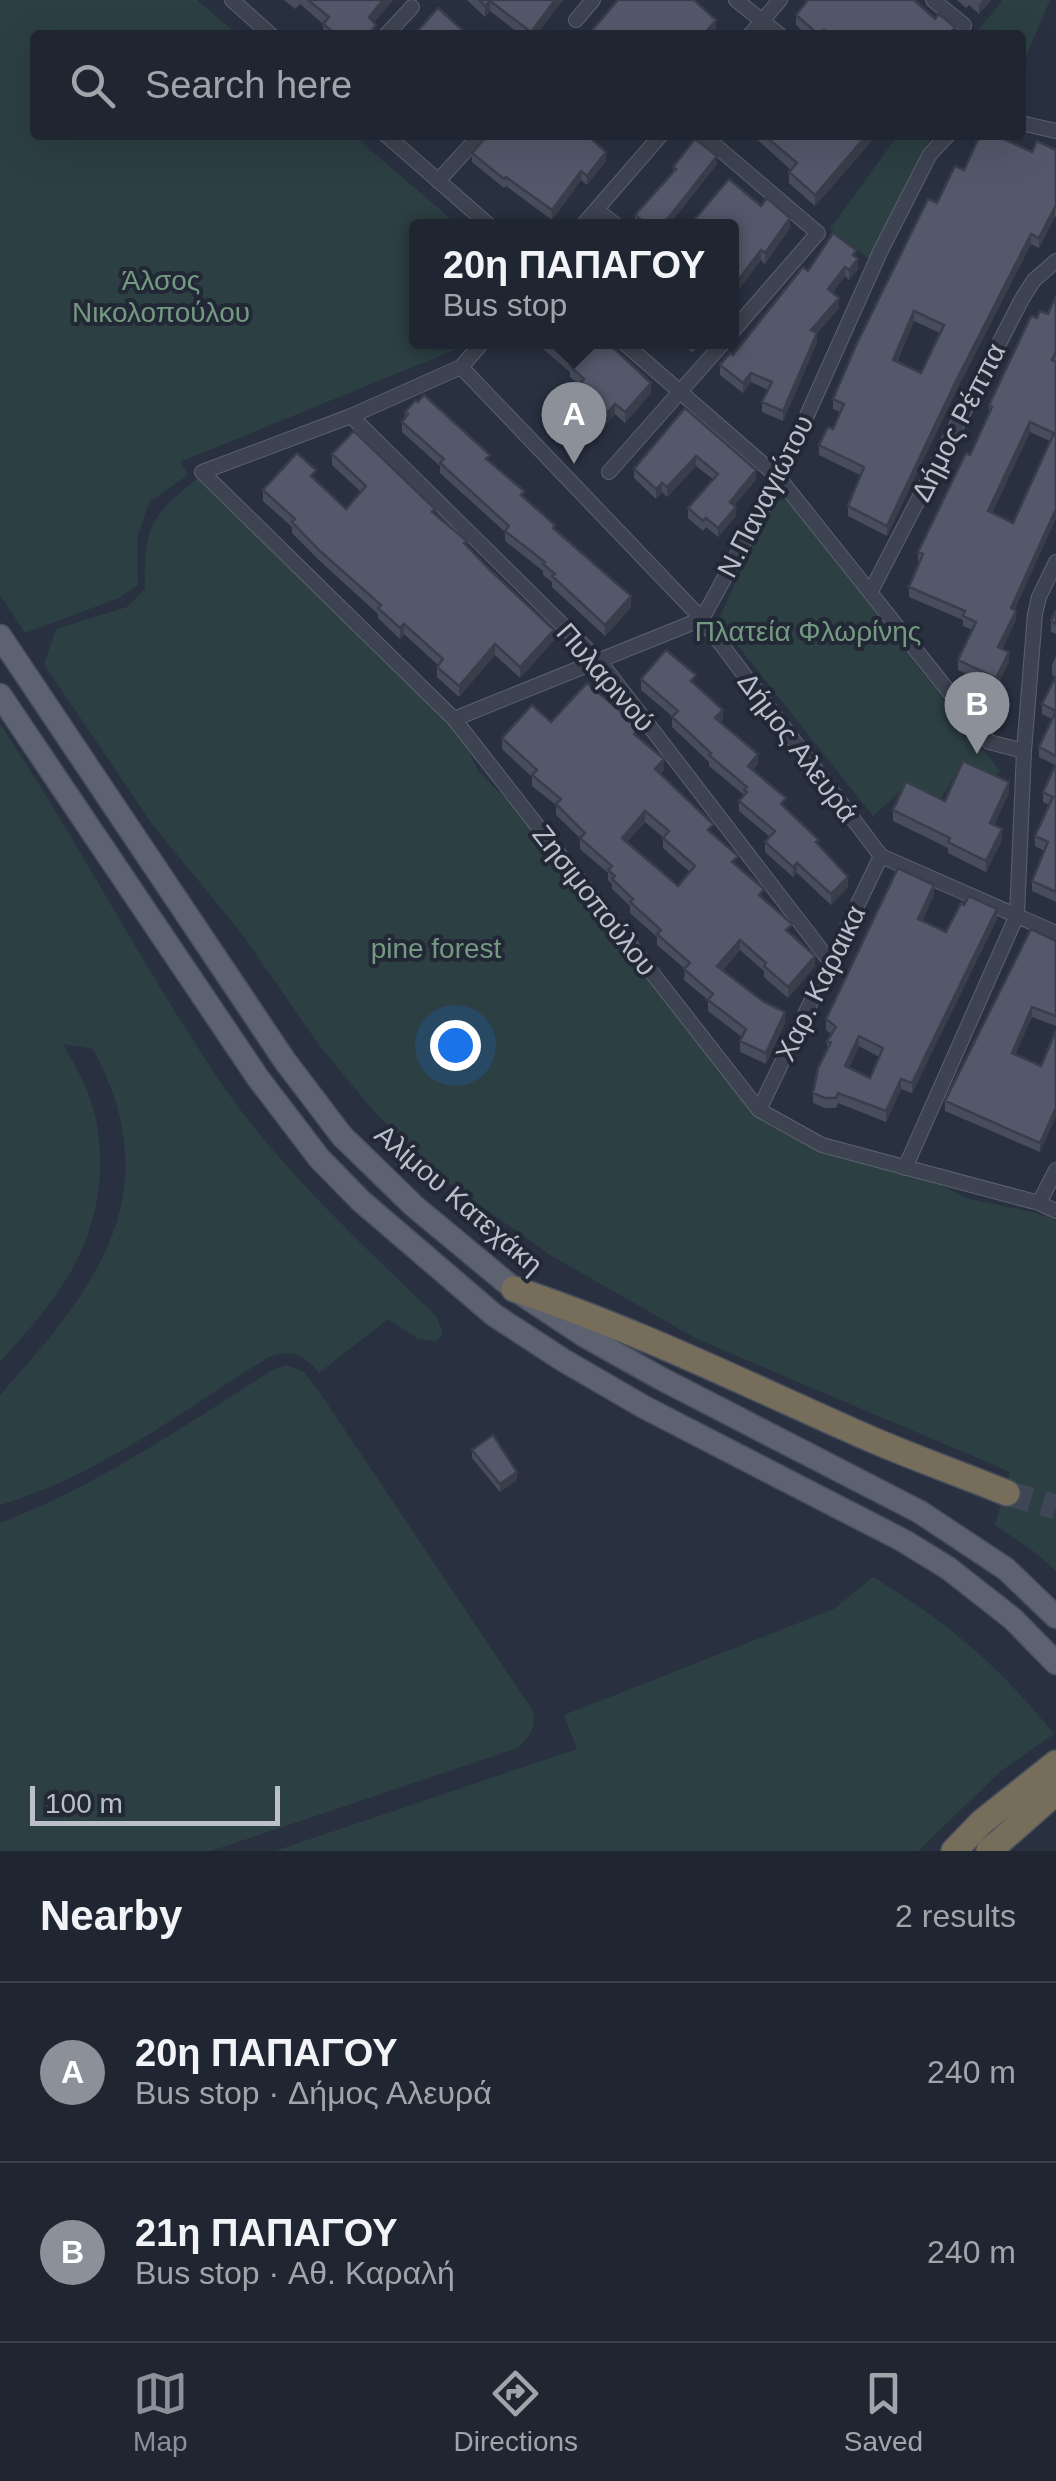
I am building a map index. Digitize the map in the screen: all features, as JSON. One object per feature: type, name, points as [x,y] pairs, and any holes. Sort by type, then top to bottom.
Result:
[{"type":"highway","points":[[514,1290],[571,1308],[875,1440],[1008,1492]]},
{"type":"highway","points":[[989,1851],[1056,1763]]},
{"type":"highway","points":[[954,1851],[1028,1799],[1056,1792]]},
{"type":"main road","name":"Αλίμου Κατεχάκη","points":[[0,636],[274,1045],[342,1136],[414,1206],[514,1290],[660,1378],[920,1512],[1006,1570],[1056,1617]]},
{"type":"main road","points":[[0,695],[258,1078],[319,1158],[372,1211],[494,1315],[564,1360],[948,1568],[986,1595],[1056,1664]]},
{"type":"street","points":[[232,0],[266,30]]},
{"type":"street","points":[[576,20],[593,0]]},
{"type":"street","points":[[736,0],[774,30]]},
{"type":"street","points":[[754,30],[780,0]]},
{"type":"street","points":[[933,0],[964,24]]},
{"type":"street","points":[[391,30],[412,7]]},
{"type":"street","points":[[1026,124],[1056,132]]},
{"type":"street","points":[[392,140],[482,219]]},
{"type":"street","points":[[438,181],[475,140]]},
{"type":"street","points":[[589,219],[657,140]]},
{"type":"street","points":[[709,140],[818,233],[739,321]]},
{"type":"street","name":"Ν.Παναγιώτου","points":[[702,619],[779,478],[881,250],[930,154],[943,140]]},
{"type":"street","points":[[597,210],[608,219]]},
{"type":"street","name":"Δήμος Ρέππα","points":[[871,591],[1022,299],[1034,280],[1056,261]]},
{"type":"street","points":[[351,416],[461,367],[477,349]]},
{"type":"street","points":[[630,349],[779,478],[988,742],[1024,751]]},
{"type":"street","points":[[609,472],[718,349]]},
{"type":"street","name":"Δήμος Αλευρά","points":[[461,367],[702,619],[881,856],[1056,933]]},
{"type":"street","name":"Ζησιμοπούλου","points":[[351,416],[202,472],[454,719],[759,1110],[822,1145],[1039,1203],[1056,1211]]},
{"type":"street","name":"Πυλαρινού","points":[[351,416],[601,662],[832,964]]},
{"type":"street","points":[[905,1168],[1017,915],[1024,751],[1036,614],[1039,597],[1056,562]]},
{"type":"street","points":[[454,719],[702,619]]},
{"type":"street","name":"Χαρ. Καραικα","points":[[759,1110],[881,856]]},
{"type":"street","points":[[1039,1203],[1056,1170]]},
{"type":"green space","name":"Άλσος Νικολοπούλου","points":[[0,0],[197,0],[232,30],[30,30],[30,140],[359,140],[451,219],[409,219],[409,349],[457,349],[180,462],[188,475],[149,502],[137,538],[138,585],[119,598],[25,633],[0,595]]},
{"type":"green space","points":[[1003,0],[1050,0],[1026,56],[1026,30],[978,30]]},
{"type":"green space","points":[[894,140],[930,140],[869,259],[830,229]]},
{"type":"green space","name":"pine forest","points":[[203,474],[455,721],[478,771],[552,845],[596,921],[678,1007],[740,1086],[821,1144],[903,1167],[969,1199],[1056,1220],[1056,1571],[995,1525],[1010,1472],[697,1339],[550,1255],[439,1176],[371,1108],[319,1045],[242,934],[152,824],[44,664],[56,629],[127,607],[145,589],[146,548],[154,521]]},
{"type":"green space","name":"Πλατεία Φλωρίνης","points":[[777,499],[787,500],[1000,771],[992,779],[960,767],[939,802],[906,786],[873,816],[718,621]]},
{"type":"green space","points":[[0,724],[184,1026],[235,1102],[316,1198],[436,1316],[443,1334],[436,1341],[417,1338],[388,1319],[319,1373],[297,1355],[269,1357],[106,1460],[36,1493],[0,1505],[0,1395],[66,1316],[92,1277],[112,1236],[123,1194],[125,1149],[115,1101],[93,1049],[63,1044],[85,1086],[96,1120],[100,1158],[97,1198],[91,1226],[69,1274],[55,1297],[0,1362]]},
{"type":"green space","points":[[286,1365],[304,1372],[316,1387],[533,1711],[529,1736],[518,1748],[211,1851],[0,1851],[0,1523],[107,1472]]},
{"type":"green space","points":[[873,1577],[971,1647],[1054,1734],[1001,1771],[918,1851],[275,1851],[577,1749],[564,1715],[834,1609]]},
{"type":"building","points":[[308,0],[383,0],[369,17],[376,25],[372,30],[331,30],[323,24],[329,17]]},
{"type":"building","points":[[479,0],[555,0],[532,30],[490,1],[485,6]]},
{"type":"building","points":[[618,0],[694,0],[716,20],[707,30],[592,30]]},
{"type":"building","points":[[808,0],[914,0],[935,19],[939,14],[955,27],[813,30],[796,15]]},
{"type":"building","points":[[438,8],[462,30],[418,30]]},
{"type":"building","points":[[484,140],[593,140],[606,152],[587,176],[581,171],[552,210],[472,153]]},
{"type":"building","points":[[694,140],[717,156],[668,219],[640,219],[635,215],[676,169],[673,167]]},
{"type":"building","points":[[770,140],[863,140],[815,195],[789,172],[797,163]]},
{"type":"building","points":[[978,140],[1006,140],[1032,152],[1037,141],[1056,150],[1056,207],[1039,238],[1031,234],[887,526],[848,506],[864,467],[819,445],[828,427],[833,429],[844,404],[833,399],[857,343],[928,199],[937,203],[955,166],[964,170]],"holes":[[[914,311],[944,325],[921,373],[893,360]]]},
{"type":"building","points":[[729,179],[761,206],[767,198],[790,218],[765,253],[761,250],[739,279],[739,219],[695,219]]},
{"type":"building","points":[[833,233],[856,250],[853,255],[858,259],[849,270],[845,267],[828,289],[839,298],[811,330],[817,333],[783,411],[762,402],[772,382],[751,373],[743,383],[720,365],[739,349],[803,267],[808,271]]},
{"type":"building","points":[[1056,296],[1056,352],[1052,360],[1056,362],[1056,509],[1011,608],[1016,611],[998,647],[1009,652],[996,678],[958,660],[976,622],[963,616],[965,611],[909,587],[923,554],[918,552],[966,453],[970,455],[1031,316],[1037,318],[1040,311],[1048,314]],"holes":[[[1030,422],[1054,433],[1013,523],[988,511]]]},
{"type":"building","points":[[555,349],[615,349],[651,383],[625,412],[615,404],[589,434],[556,411],[584,379]]},
{"type":"building","points":[[424,395],[490,455],[486,459],[524,491],[521,495],[555,525],[553,528],[631,596],[605,625],[552,576],[555,574],[545,562],[505,531],[509,526],[402,422],[408,414],[405,412]]},
{"type":"building","points":[[685,408],[756,470],[730,502],[736,507],[718,528],[688,508],[718,474],[696,456],[667,487],[662,483],[656,489],[634,469]]},
{"type":"building","points":[[354,431],[554,630],[520,667],[495,644],[459,686],[437,667],[443,659],[404,624],[400,628],[378,608],[381,605],[320,551],[292,522],[295,519],[263,490],[297,453],[316,470],[311,476],[346,509],[366,486],[332,454]]},
{"type":"building","points":[[666,650],[696,675],[691,681],[723,710],[715,718],[758,754],[748,766],[786,798],[781,804],[819,840],[816,842],[848,877],[831,894],[797,863],[793,867],[765,842],[775,831],[739,801],[747,787],[709,755],[672,717],[678,711],[641,679]]},
{"type":"building","points":[[1056,676],[1056,711],[1042,704]]},
{"type":"building","points":[[587,683],[640,728],[634,734],[664,759],[655,769],[713,824],[708,830],[738,856],[732,862],[764,889],[759,895],[792,924],[786,930],[815,956],[788,987],[740,940],[717,966],[764,1002],[785,1012],[766,1053],[740,1041],[746,1029],[708,1000],[713,994],[684,969],[690,963],[657,934],[661,930],[630,902],[633,899],[612,879],[615,876],[608,870],[612,866],[580,838],[585,833],[556,804],[561,799],[532,775],[537,770],[502,738],[532,705],[551,722]],"holes":[[[645,811],[669,831],[663,838],[695,866],[678,886],[622,838]]]},
{"type":"building","points":[[1056,711],[1056,756],[1039,747]]},
{"type":"building","points":[[963,761],[1009,782],[990,823],[1002,829],[986,861],[893,810],[906,782],[945,801]]},
{"type":"building","points":[[1056,764],[1056,892],[1032,881],[1048,842],[1035,836],[1053,797],[1043,792]]},
{"type":"building","points":[[898,868],[934,885],[918,919],[946,932],[969,896],[997,909],[912,1083],[901,1079],[886,1111],[838,1093],[836,1098],[825,1098],[813,1093],[818,1068],[831,1042],[827,1041],[836,1027],[826,1019]],"holes":[[[859,1036],[883,1048],[870,1078],[845,1066]]]},
{"type":"building","points":[[1031,929],[1056,941],[1056,1016],[1032,1007],[1012,1053],[1041,1066],[1056,1030],[1056,1108],[1040,1143],[945,1101]]},
{"type":"building","points":[[493,1435],[517,1472],[500,1484],[472,1450]]},
{"type":"tunnel","points":[[1007,1493],[1056,1507]]},
{"type":"place","name":"20η ΠΑΠΑΓΟΥ","points":[[574,464]]},
{"type":"place","name":"21η ΠΑΠΑΓΟΥ","points":[[977,754]]}]
